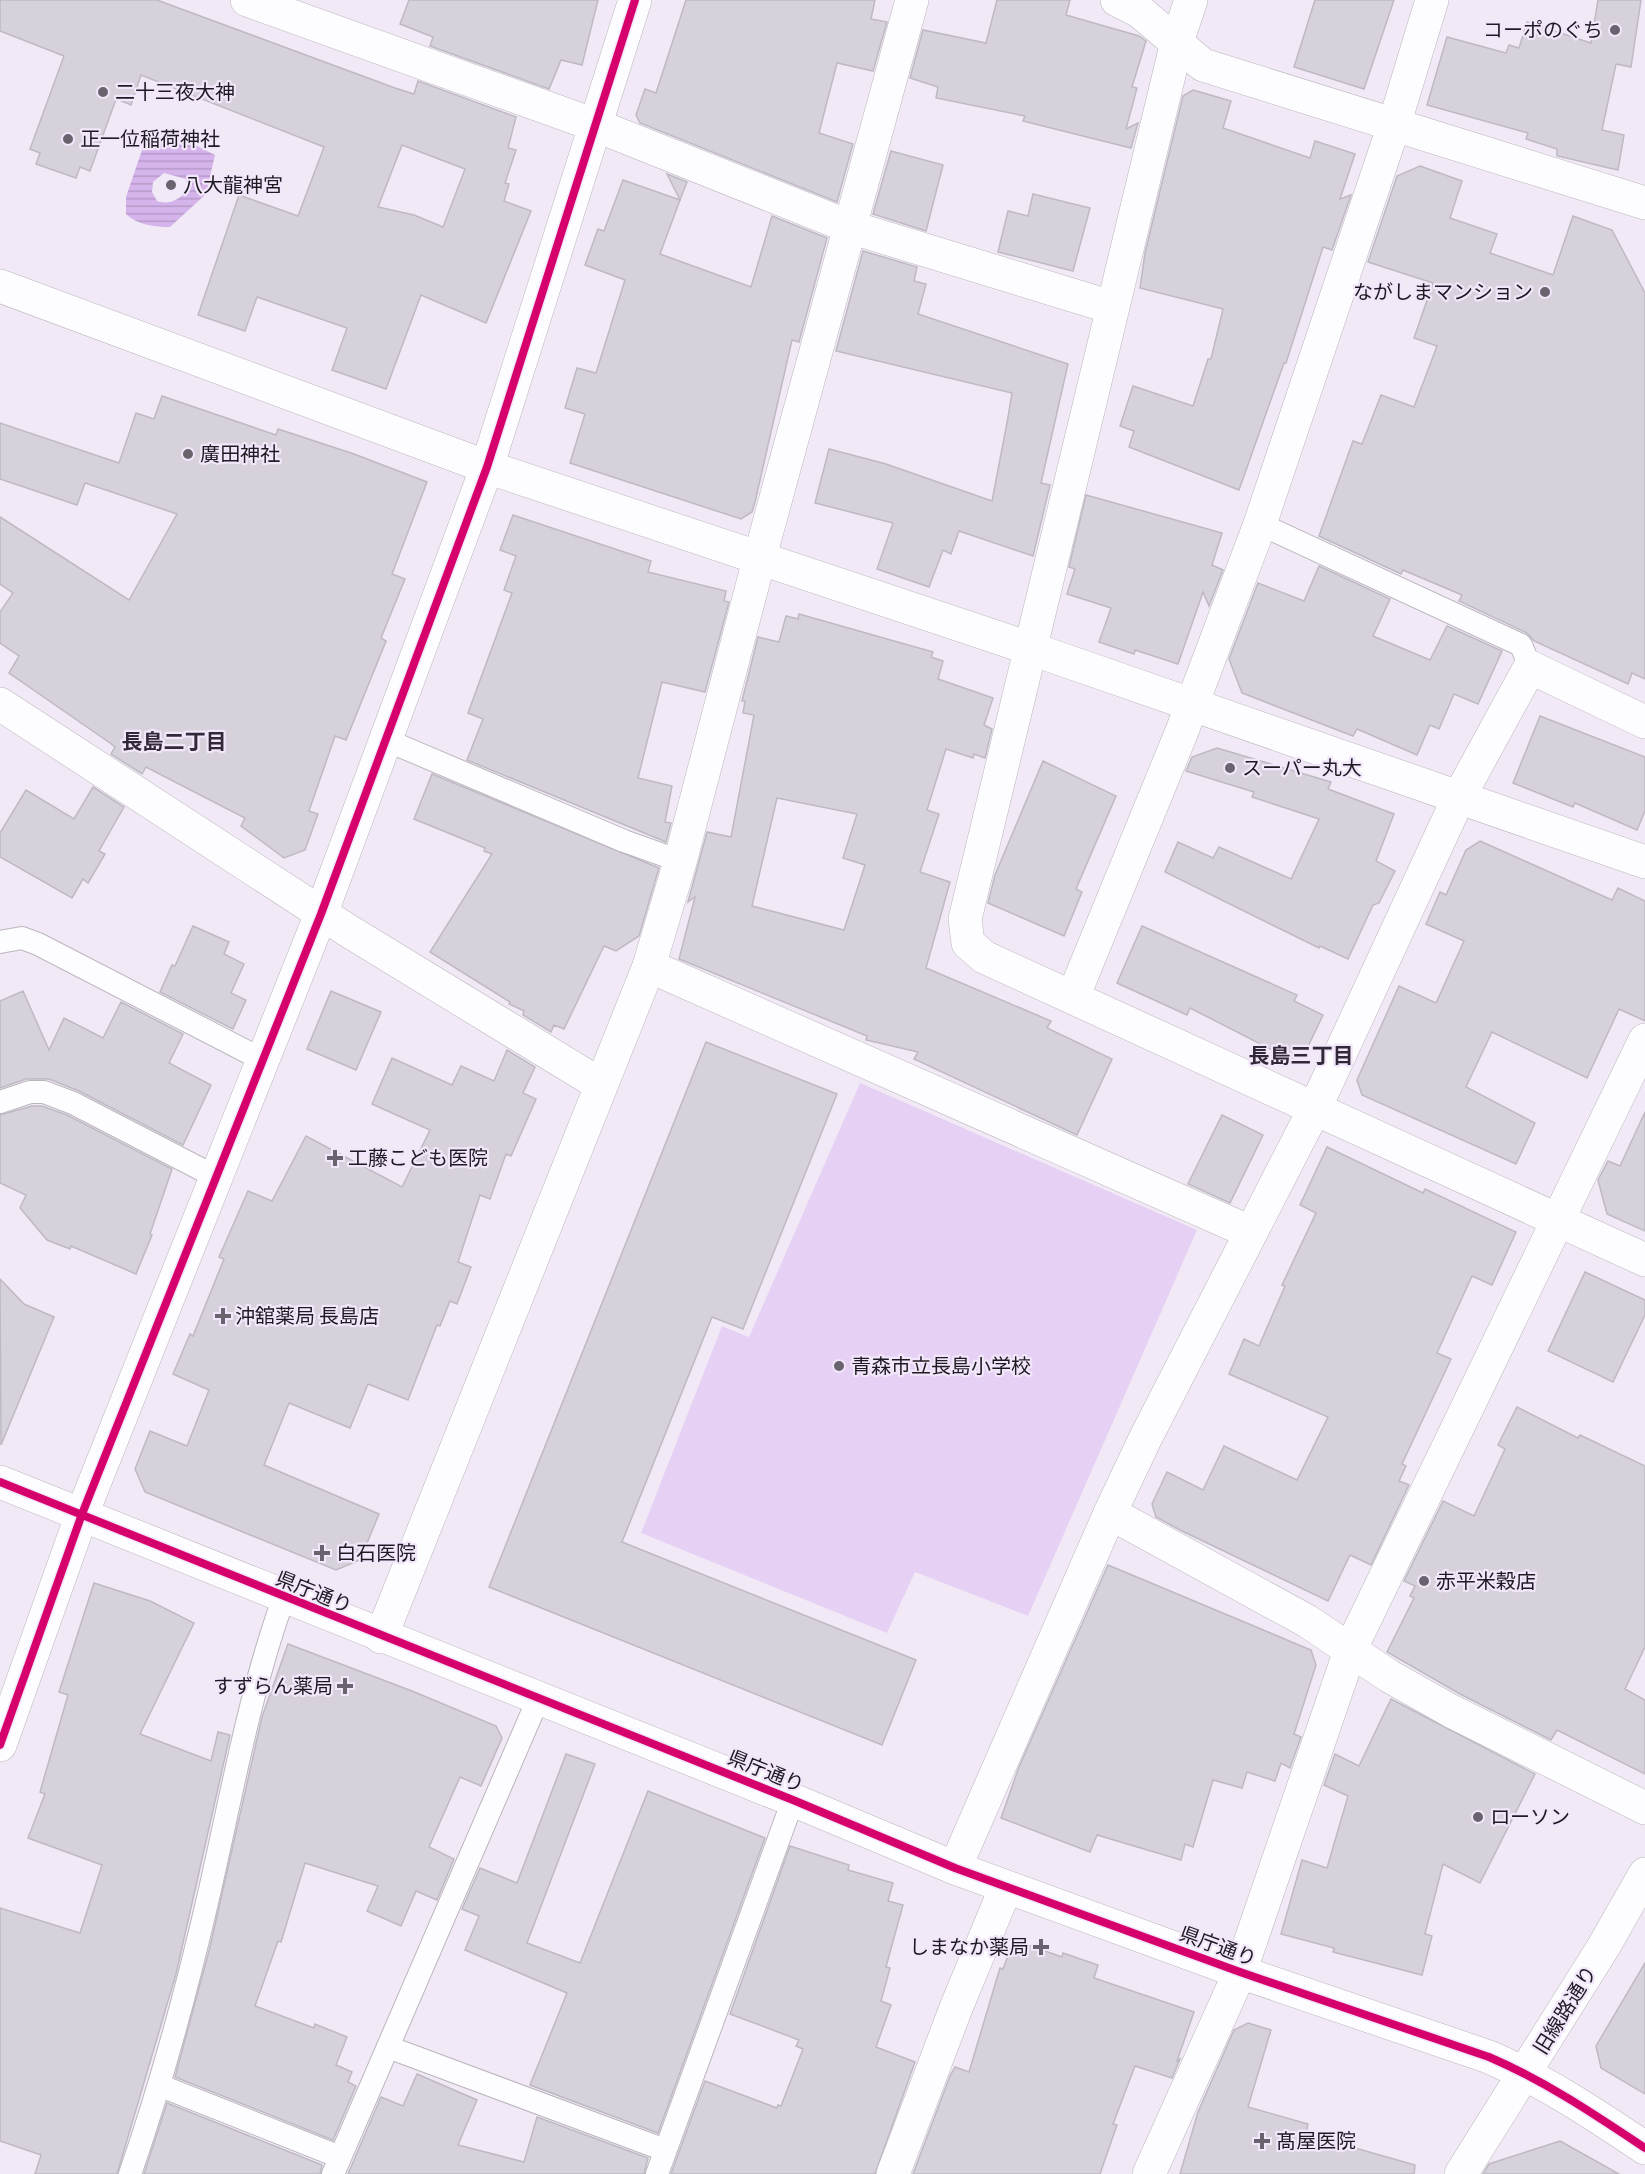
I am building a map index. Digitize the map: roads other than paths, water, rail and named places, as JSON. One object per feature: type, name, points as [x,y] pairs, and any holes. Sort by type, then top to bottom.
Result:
[{"type":"street","points":[[247,0],[595,125],[850,227],[1111,307]]},
{"type":"street","points":[[0,1745],[82,1514],[321,914],[488,467],[635,0]]},
{"type":"street","points":[[381,1637],[649,966],[680,861],[759,560],[912,0]]},
{"type":"street","points":[[1117,0],[1139,11],[1203,65],[1645,203]]},
{"type":"street","points":[[1191,0],[1177,42],[1111,307],[1032,649],[965,919],[968,943],[984,957],[1645,1260]]},
{"type":"street","points":[[1073,997],[1192,704],[1260,524],[1394,125],[1432,0]]},
{"type":"street","points":[[0,286],[488,467],[759,560],[1032,649],[1645,862]]},
{"type":"street","points":[[955,1868],[1110,1514],[1250,1232],[1315,1108],[1459,797],[1530,668],[1645,722]]},
{"type":"street","points":[[0,704],[321,914],[601,1085]]},
{"type":"street","points":[[649,966],[1250,1232]]},
{"type":"street","points":[[1149,2174],[1240,1972],[1351,1648],[1645,1040]]},
{"type":"street","name":"県庁通り","points":[[0,1482],[381,1637],[539,1697],[955,1868],[1240,1972],[1449,2042],[1526,2073],[1568,2096],[1645,2148]]},
{"type":"street","points":[[1110,1514],[1307,1621],[1351,1648],[1389,1676],[1451,1711],[1645,1808]]},
{"type":"street","name":"旧線路通り","points":[[1461,2174],[1526,2073],[1645,1874]]},
{"type":"street","points":[[893,2174],[956,2007],[1006,1887]]},
{"type":"lane","points":[[1260,524],[1521,645],[1530,668]]},
{"type":"lane","points":[[386,740],[624,841],[680,861]]},
{"type":"lane","points":[[0,942],[22,938],[38,944],[263,1060]]},
{"type":"lane","points":[[0,1102],[30,1092],[44,1092],[73,1103],[216,1177]]},
{"type":"lane","points":[[130,2174],[161,2086],[205,1911],[249,1711],[284,1597]]},
{"type":"lane","points":[[161,2086],[336,2166],[539,1697]]},
{"type":"lane","points":[[657,2174],[793,1800]]},
{"type":"lane","points":[[388,2047],[665,2150]]},
{"type":"place","name":"コーポのぐち","points":[[1615,30]]},
{"type":"place","name":"二十三夜大神","points":[[103,92]]},
{"type":"place","name":"正一位稲荷神社","points":[[68,139]]},
{"type":"place","name":"八大龍神宮","points":[[171,185]]},
{"type":"place","name":"ながしまマンション","points":[[1545,292]]},
{"type":"place","name":"廣田神社","points":[[188,454]]},
{"type":"place","name":"スーパー丸大","points":[[1230,768]]},
{"type":"place","name":"工藤こども医院","points":[[335,1158]]},
{"type":"place","name":"沖舘薬局 長島店","points":[[223,1316]]},
{"type":"place","name":"青森市立長島小学校","points":[[839,1366]]},
{"type":"place","name":"白石医院","points":[[322,1553]]},
{"type":"place","name":"赤平米穀店","points":[[1424,1581]]},
{"type":"place","name":"すずらん薬局","points":[[345,1686]]},
{"type":"place","name":"ローソン","points":[[1478,1817]]},
{"type":"place","name":"しまなか薬局","points":[[1041,1947]]},
{"type":"place","name":"髙屋医院","points":[[1262,2141]]},
{"type":"district","name":"長島二丁目","points":[[174,742]]},
{"type":"district","name":"長島三丁目","points":[[1301,1056]]}]
